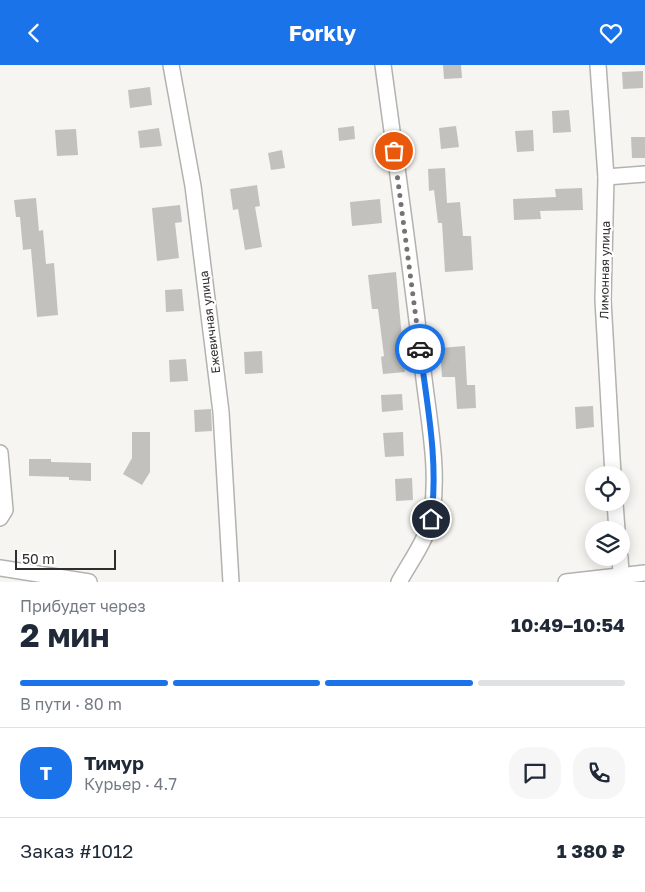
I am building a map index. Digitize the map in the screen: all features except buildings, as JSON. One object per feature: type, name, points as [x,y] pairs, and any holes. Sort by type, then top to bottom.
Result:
[{"type":"street","name":"Ежевичная улица","points":[[171,65],[194,186],[221,412],[231,582]]},
{"type":"street","points":[[383,65],[411,268],[433,461],[434,494],[431,519],[424,538],[399,582]]},
{"type":"street","name":"Лимонная улица","points":[[598,65],[606,177],[603,300],[612,466]]},
{"type":"street","points":[[606,177],[645,174]]},
{"type":"street","points":[[0,453],[5,510],[0,517]]},
{"type":"street","points":[[620,566],[621,575]]},
{"type":"street","points":[[0,568],[88,582]]},
{"type":"street","points":[[566,582],[645,573]]},
{"type":"way so far","points":[[394,151],[411,268],[420,349]]},
{"type":"route","points":[[420,349],[433,461],[434,494],[431,519]]}]
